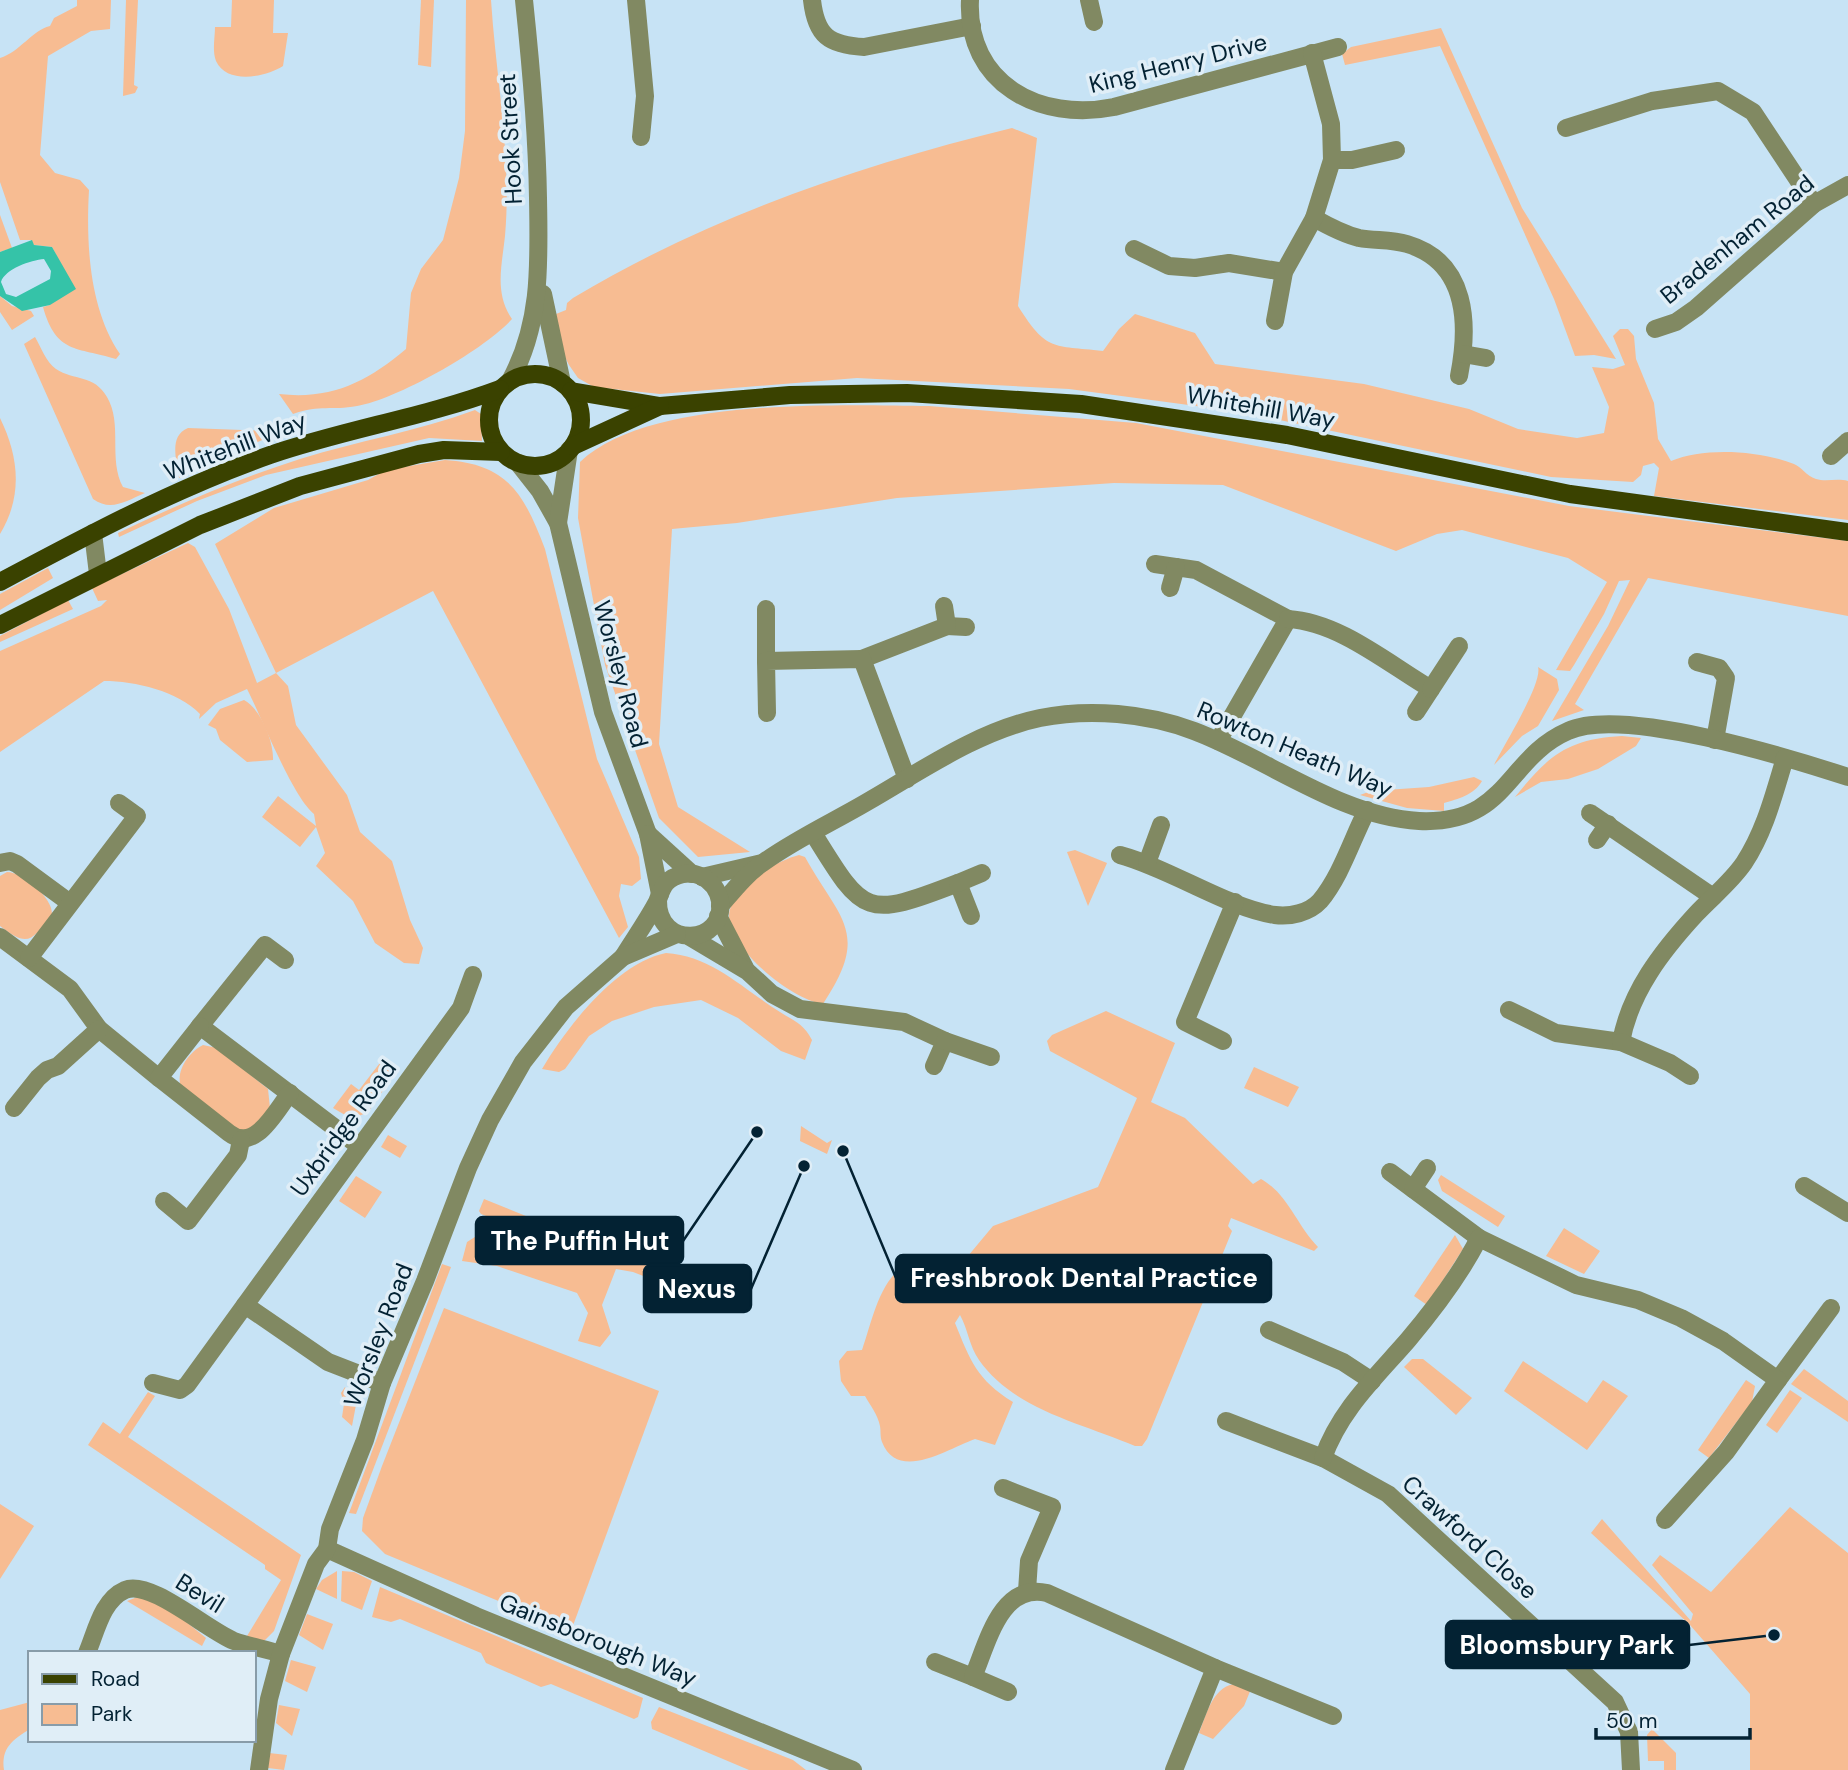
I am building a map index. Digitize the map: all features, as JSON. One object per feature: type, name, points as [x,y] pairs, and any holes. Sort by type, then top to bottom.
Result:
[{"type":"main road","points":[[538,374],[566,387],[580,412],[581,424],[571,448],[545,465],[518,463],[501,452],[490,432],[489,421],[490,409],[505,385],[538,374]]},
{"type":"main road","name":"Whitehill Way","points":[[0,582],[197,483],[318,440],[437,411],[505,385]]},
{"type":"main road","name":"Whitehill Way","points":[[566,387],[660,406],[790,395],[907,393],[1081,404],[1287,435],[1570,494],[1848,532]]},
{"type":"main road","name":"Whitehill Way","points":[[571,448],[660,406]]},
{"type":"main road","points":[[0,625],[98,574],[212,520],[300,486],[419,454],[444,450],[501,452]]},
{"type":"street","name":"Hook Street","points":[[505,385],[531,331],[540,277],[535,121],[524,0]]},
{"type":"street","points":[[636,0],[653,96],[641,137]]},
{"type":"street","points":[[812,0],[819,28],[835,44],[846,46],[864,47],[972,26]]},
{"type":"street","name":"King Henry Drive","points":[[970,0],[972,26],[984,62],[1002,83],[1041,106],[1077,113],[1114,107],[1338,47]]},
{"type":"street","points":[[1089,0],[1094,22]]},
{"type":"street","points":[[1275,321],[1284,272],[1314,218],[1332,160],[1331,124],[1312,53]]},
{"type":"street","points":[[1566,128],[1652,102],[1717,91],[1742,103],[1753,112],[1814,204]]},
{"type":"street","points":[[1332,160],[1352,160],[1396,150]]},
{"type":"street","name":"Bradenham Road","points":[[1656,329],[1676,322],[1715,293],[1814,204],[1848,186]]},
{"type":"street","points":[[1314,218],[1358,238],[1416,247],[1438,260],[1454,280],[1464,307],[1464,354],[1459,376]]},
{"type":"street","points":[[1134,249],[1169,266],[1195,268],[1229,263],[1284,272]]},
{"type":"street","name":"Hook Street","points":[[540,277],[566,387]]},
{"type":"street","points":[[1464,354],[1486,358]]},
{"type":"street","name":"Worsley Road","points":[[558,523],[571,448]]},
{"type":"street","name":"Worsley Road","points":[[518,463],[540,491],[558,523],[603,712],[648,834],[661,919],[684,935]]},
{"type":"street","points":[[93,533],[98,574]]},
{"type":"street","points":[[72,544],[98,574]]},
{"type":"street","points":[[1155,564],[1176,566],[1214,577],[1288,619],[1311,621],[1339,634],[1431,689]]},
{"type":"street","points":[[1170,588],[1176,566]]},
{"type":"street","points":[[944,606],[947,626]]},
{"type":"street","points":[[766,609],[766,713]]},
{"type":"street","points":[[1218,741],[1288,619]]},
{"type":"street","points":[[766,662],[862,659],[947,626],[967,627]]},
{"type":"street","points":[[1416,712],[1459,646]]},
{"type":"street","points":[[862,659],[907,779]]},
{"type":"street","points":[[1697,662],[1719,668],[1726,678],[1715,740]]},
{"type":"street","name":"Rowton Heath Way","points":[[719,911],[762,863],[907,779],[1001,731],[1030,720],[1062,715],[1129,716],[1173,724],[1218,741],[1367,810],[1419,821],[1465,814],[1497,798],[1539,751],[1576,727],[1634,727],[1715,740],[1848,777]]},
{"type":"street","points":[[1620,1042],[1632,1000],[1643,983],[1683,930],[1743,863],[1760,834],[1785,758]]},
{"type":"street","points":[[29,958],[136,816],[119,803]]},
{"type":"street","points":[[1120,855],[1147,863],[1236,902],[1276,915],[1297,914],[1316,904],[1336,876],[1367,810]]},
{"type":"street","points":[[1590,813],[1713,897]]},
{"type":"street","points":[[1597,840],[1608,824]]},
{"type":"street","points":[[1147,863],[1161,825]]},
{"type":"street","points":[[813,833],[849,889],[860,899],[892,906],[982,873]]},
{"type":"street","name":"Worsley Road","points":[[623,957],[709,929],[719,911],[714,886],[648,834]]},
{"type":"street","points":[[0,863],[10,861],[17,864],[70,903]]},
{"type":"street","name":"Rowton Heath Way","points":[[697,875],[762,863]]},
{"type":"street","name":"Worsley Road","points":[[259,1770],[269,1699],[281,1654],[316,1564],[327,1549],[330,1530],[365,1440],[382,1383],[468,1168],[505,1091],[558,1016],[623,957],[673,878],[697,875]]},
{"type":"street","points":[[958,883],[971,916]]},
{"type":"street","points":[[1223,1041],[1185,1021],[1236,902]]},
{"type":"street","points":[[719,911],[747,971]]},
{"type":"street","points":[[684,935],[747,971],[772,994],[800,1009],[815,1014],[878,1017],[904,1022],[945,1041],[991,1057]]},
{"type":"street","points":[[0,937],[78,997],[99,1028],[159,1078],[241,1140]]},
{"type":"street","points":[[159,1078],[265,945],[285,960]]},
{"type":"street","name":"Uxbridge Road","points":[[153,1383],[180,1390],[187,1385],[461,1007],[473,975]]},
{"type":"street","points":[[1509,1010],[1556,1033],[1620,1042],[1670,1063],[1690,1076]]},
{"type":"street","points":[[200,1026],[359,1146]]},
{"type":"street","points":[[14,1108],[38,1078],[47,1070],[58,1066],[99,1028]]},
{"type":"street","points":[[934,1066],[945,1041]]},
{"type":"street","points":[[241,1140],[258,1133],[290,1093]]},
{"type":"street","points":[[164,1200],[188,1221],[238,1155],[241,1140]]},
{"type":"street","points":[[1413,1189],[1427,1168]]},
{"type":"street","points":[[1390,1172],[1479,1238],[1576,1285],[1638,1300],[1681,1318],[1723,1341],[1777,1380]]},
{"type":"street","points":[[1804,1186],[1848,1213]]},
{"type":"street","points":[[1323,1458],[1333,1430],[1438,1304],[1479,1238]]},
{"type":"street","points":[[245,1305],[335,1366],[382,1383]]},
{"type":"street","points":[[1665,1520],[1726,1452],[1832,1308]]},
{"type":"street","points":[[1269,1329],[1343,1362],[1372,1381]]},
{"type":"street","name":"Crawford Close","points":[[1226,1421],[1323,1458],[1388,1494],[1615,1702],[1629,1732],[1631,1770]]},
{"type":"street","points":[[1003,1488],[1052,1507],[1029,1561],[1027,1591]]},
{"type":"street","name":"Gainsborough Way","points":[[327,1549],[659,1693],[842,1768]]},
{"type":"street","name":"Bevil","points":[[88,1651],[106,1608],[119,1594],[137,1588],[166,1599],[201,1624],[234,1641],[281,1654]]},
{"type":"street","points":[[973,1678],[1002,1609],[1013,1598],[1027,1591],[1046,1593],[1215,1668],[1333,1716]]},
{"type":"street","points":[[935,1662],[1008,1692]]},
{"type":"street","points":[[1174,1770],[1215,1668]]},
{"type":"green space","points":[[77,0],[111,0],[110,29],[91,31],[48,56],[40,155],[55,173],[80,180],[89,190],[88,232],[92,275],[102,317],[120,354],[116,359],[79,350],[62,341],[54,333],[43,307],[50,305],[69,280],[52,247],[34,245],[31,240],[20,240],[0,182],[0,58],[50,26],[54,18],[77,6]]},
{"type":"green space","points":[[126,0],[138,0],[134,85],[138,87],[135,93],[123,96]]},
{"type":"green space","points":[[232,0],[274,0],[273,33],[288,33],[283,66],[247,77],[221,69],[214,53],[215,27],[231,27]]},
{"type":"green space","points":[[421,0],[434,0],[431,67],[418,65]]},
{"type":"green space","points":[[466,0],[491,0],[506,177],[507,206],[501,289],[506,309],[512,319],[482,345],[439,372],[394,394],[357,406],[311,409],[293,414],[279,394],[315,394],[347,386],[377,371],[406,349],[411,293],[421,269],[443,240],[459,178],[465,131]]},
{"type":"green space","points":[[1441,28],[1522,208],[1616,359],[1594,355],[1575,356],[1554,299],[1440,46],[1345,65],[1342,54],[1351,47]]},
{"type":"green space","points":[[1012,128],[1037,138],[1018,306],[1036,332],[1052,344],[1103,351],[1119,329],[1135,314],[1195,333],[1215,364],[1364,384],[1469,409],[1518,429],[1577,438],[1604,433],[1609,407],[1592,367],[1613,369],[1625,365],[1613,336],[1620,329],[1628,329],[1634,336],[1636,359],[1654,403],[1658,439],[1671,461],[1715,452],[1748,453],[1794,464],[1816,479],[1848,481],[1848,520],[1654,496],[1659,468],[1654,463],[1643,466],[1641,475],[1633,482],[1551,477],[1241,412],[1069,389],[857,378],[660,394],[594,387],[578,378],[569,365],[562,351],[556,314],[566,310],[567,303],[573,298],[624,269],[677,242],[786,196],[898,159]]},
{"type":"green space","points":[[0,215],[12,248],[0,252]]},
{"type":"green space","points":[[0,296],[12,306],[31,311],[34,316],[12,330],[0,312]]},
{"type":"green space","points":[[35,337],[52,366],[63,373],[90,381],[107,397],[112,407],[116,465],[123,487],[145,493],[112,505],[93,499],[24,344]]},
{"type":"green space","points":[[797,406],[929,406],[1136,423],[1569,506],[1848,541],[1848,616],[1648,578],[1575,704],[1584,710],[1552,721],[1608,626],[1630,580],[1619,581],[1604,614],[1570,671],[1556,670],[1607,582],[1568,558],[1462,530],[1437,534],[1396,551],[1223,485],[1114,483],[897,498],[737,523],[672,529],[659,744],[678,807],[750,852],[698,857],[659,818],[605,665],[578,518],[580,462],[611,441],[650,426],[696,415]]},
{"type":"green space","points":[[475,410],[481,414],[482,441],[429,438],[266,475],[197,501],[119,537],[118,533],[162,512],[277,467]]},
{"type":"green space","points":[[0,418],[11,447],[16,476],[12,505],[0,534]]},
{"type":"green space","points":[[188,428],[284,430],[179,478],[176,443],[182,432]]},
{"type":"green space","points":[[445,460],[467,463],[499,475],[521,498],[545,549],[597,759],[639,857],[641,879],[632,886],[621,884],[619,896],[628,927],[619,938],[433,591],[276,673],[215,544],[274,508],[368,480],[386,470]]},
{"type":"green space","points":[[188,543],[195,547],[229,609],[257,683],[276,673],[288,686],[296,725],[347,795],[360,832],[392,861],[410,920],[423,948],[419,964],[404,963],[375,943],[353,901],[316,866],[325,853],[316,827],[300,847],[262,817],[278,796],[316,826],[314,814],[296,791],[247,689],[216,703],[199,719],[200,714],[191,706],[168,693],[142,685],[104,681],[0,752],[0,651],[101,606],[107,600],[98,601],[92,588]]},
{"type":"green space","points":[[48,568],[53,578],[0,610],[0,594]]},
{"type":"green space","points":[[68,600],[73,609],[0,642],[0,636]]},
{"type":"green space","points":[[1538,667],[1557,679],[1559,690],[1538,726],[1522,736],[1494,765],[1529,700],[1538,675]]},
{"type":"green space","points":[[244,700],[261,718],[271,744],[273,760],[247,762],[220,740],[216,729],[208,725],[220,709]]},
{"type":"green space","points":[[1622,736],[1641,738],[1636,746],[1598,769],[1568,779],[1541,782],[1515,797],[1549,760],[1560,752],[1587,741]]},
{"type":"green space","points":[[1474,777],[1482,781],[1479,786],[1465,796],[1444,803],[1444,811],[1407,808],[1360,795],[1371,791],[1429,787]]},
{"type":"green space","points":[[1075,850],[1107,863],[1088,906],[1067,852]]},
{"type":"green space","points":[[799,855],[805,857],[839,912],[848,942],[845,960],[837,980],[823,1004],[795,993],[764,971],[739,943],[729,916],[737,896],[755,877],[778,863]]},
{"type":"green space","points":[[7,872],[29,881],[51,908],[52,914],[29,938],[17,937],[0,926],[0,876]]},
{"type":"green space","points":[[666,953],[683,955],[713,967],[798,1023],[812,1040],[805,1060],[781,1051],[738,1018],[701,1000],[654,1007],[612,1021],[589,1036],[565,1069],[559,1072],[542,1069],[579,1016],[611,983],[647,959]]},
{"type":"green space","points":[[1106,1011],[1175,1043],[1151,1102],[1185,1118],[1253,1184],[1261,1179],[1270,1185],[1318,1247],[1314,1251],[1231,1218],[1228,1226],[1232,1231],[1142,1446],[1135,1446],[1050,1413],[1011,1391],[979,1360],[960,1315],[955,1323],[976,1368],[991,1386],[1013,1402],[995,1445],[975,1439],[925,1459],[900,1460],[890,1454],[882,1442],[878,1418],[865,1396],[851,1396],[841,1381],[839,1361],[847,1351],[862,1350],[883,1291],[889,1281],[906,1265],[943,1286],[993,1226],[1098,1187],[1137,1098],[1050,1051],[1047,1041],[1052,1035]]},
{"type":"green space","points":[[203,1045],[217,1048],[268,1089],[270,1108],[255,1128],[240,1132],[181,1087],[180,1075],[184,1063]]},
{"type":"green space","points":[[383,1059],[396,1072],[368,1112],[352,1119],[333,1108],[351,1084],[359,1090]]},
{"type":"green space","points":[[1254,1067],[1299,1087],[1288,1107],[1244,1088]]},
{"type":"green space","points":[[801,1126],[827,1143],[832,1140],[827,1154],[800,1141]]},
{"type":"green space","points":[[388,1135],[407,1146],[400,1158],[381,1147]]},
{"type":"green space","points":[[1441,1175],[1505,1216],[1498,1227],[1442,1191],[1438,1180]]},
{"type":"green space","points":[[356,1176],[382,1192],[365,1218],[339,1201]]},
{"type":"green space","points":[[484,1199],[721,1295],[718,1298],[686,1287],[669,1286],[633,1272],[616,1269],[602,1305],[611,1333],[600,1347],[578,1341],[588,1313],[577,1293],[497,1266],[462,1261],[467,1242],[478,1235],[498,1239],[543,1258],[549,1255],[548,1245],[529,1233],[481,1214],[479,1211]]},
{"type":"green space","points":[[1564,1228],[1600,1251],[1584,1274],[1546,1256]]},
{"type":"green space","points":[[1455,1235],[1463,1249],[1427,1305],[1414,1296]]},
{"type":"green space","points":[[442,1264],[451,1267],[356,1514],[349,1513]]},
{"type":"green space","points":[[444,1308],[659,1391],[571,1631],[385,1554],[362,1531],[363,1518],[382,1466]]},
{"type":"green space","points":[[1412,1359],[1423,1359],[1472,1398],[1456,1415],[1404,1367]]},
{"type":"green space","points":[[1523,1361],[1587,1403],[1603,1380],[1628,1396],[1587,1450],[1504,1391]]},
{"type":"green space","points":[[1804,1369],[1848,1401],[1848,1422],[1791,1384]]},
{"type":"green space","points":[[1746,1380],[1755,1386],[1752,1402],[1709,1458],[1698,1450]]},
{"type":"green space","points":[[345,1387],[356,1405],[352,1426],[342,1417],[344,1404],[341,1393]]},
{"type":"green space","points":[[1790,1390],[1802,1398],[1777,1433],[1766,1425]]},
{"type":"green space","points":[[148,1392],[155,1396],[128,1437],[301,1555],[274,1631],[262,1643],[247,1636],[281,1580],[265,1569],[265,1565],[88,1445],[103,1422],[120,1434]]},
{"type":"green space","points":[[0,1504],[34,1526],[0,1579]]},
{"type":"green space","points":[[1790,1507],[1848,1553],[1848,1770],[1750,1770],[1750,1694],[1690,1625],[1591,1533],[1602,1519],[1691,1621],[1693,1614],[1652,1565],[1660,1555],[1711,1592]]},
{"type":"green space","points":[[337,1571],[337,1599],[316,1589],[322,1580]]},
{"type":"green space","points":[[342,1571],[354,1572],[372,1581],[362,1610],[341,1601]]},
{"type":"green space","points":[[380,1587],[643,1698],[638,1717],[634,1719],[551,1684],[541,1687],[486,1663],[481,1653],[400,1619],[391,1622],[372,1617]]},
{"type":"green space","points":[[140,1596],[174,1612],[206,1638],[202,1646],[127,1601]]},
{"type":"green space","points":[[307,1614],[333,1624],[323,1650],[299,1635]]},
{"type":"green space","points":[[291,1660],[316,1667],[307,1692],[285,1681]]},
{"type":"green space","points":[[1233,1684],[1251,1689],[1244,1706],[1213,1739],[1199,1733],[1215,1697]]},
{"type":"green space","points":[[28,1703],[28,1730],[9,1745],[4,1756],[4,1770],[0,1770],[0,1710]]},
{"type":"green space","points":[[279,1705],[300,1709],[292,1736],[276,1723]]},
{"type":"green space","points":[[659,1707],[793,1760],[806,1770],[749,1770],[652,1729],[651,1722]]},
{"type":"green space","points":[[1652,1729],[1676,1753],[1676,1770],[1664,1770],[1664,1761],[1648,1761],[1647,1735]]},
{"type":"green space","points":[[269,1753],[287,1755],[284,1770],[268,1768]]},
{"type":"shaded area","points":[[32,240],[34,245],[52,247],[76,289],[50,305],[22,311],[0,296],[0,252]],"holes":[[[44,259],[51,271],[50,279],[16,297],[6,294],[1,282],[13,269],[39,260]]]},
{"type":"place","name":"The Puffin Hut","points":[[757,1132]]},
{"type":"place","name":"Freshbrook Dental Practice","points":[[843,1151]]},
{"type":"place","name":"Nexus","points":[[804,1166]]},
{"type":"place","name":"Bloomsbury Park","points":[[1774,1635]]}]
